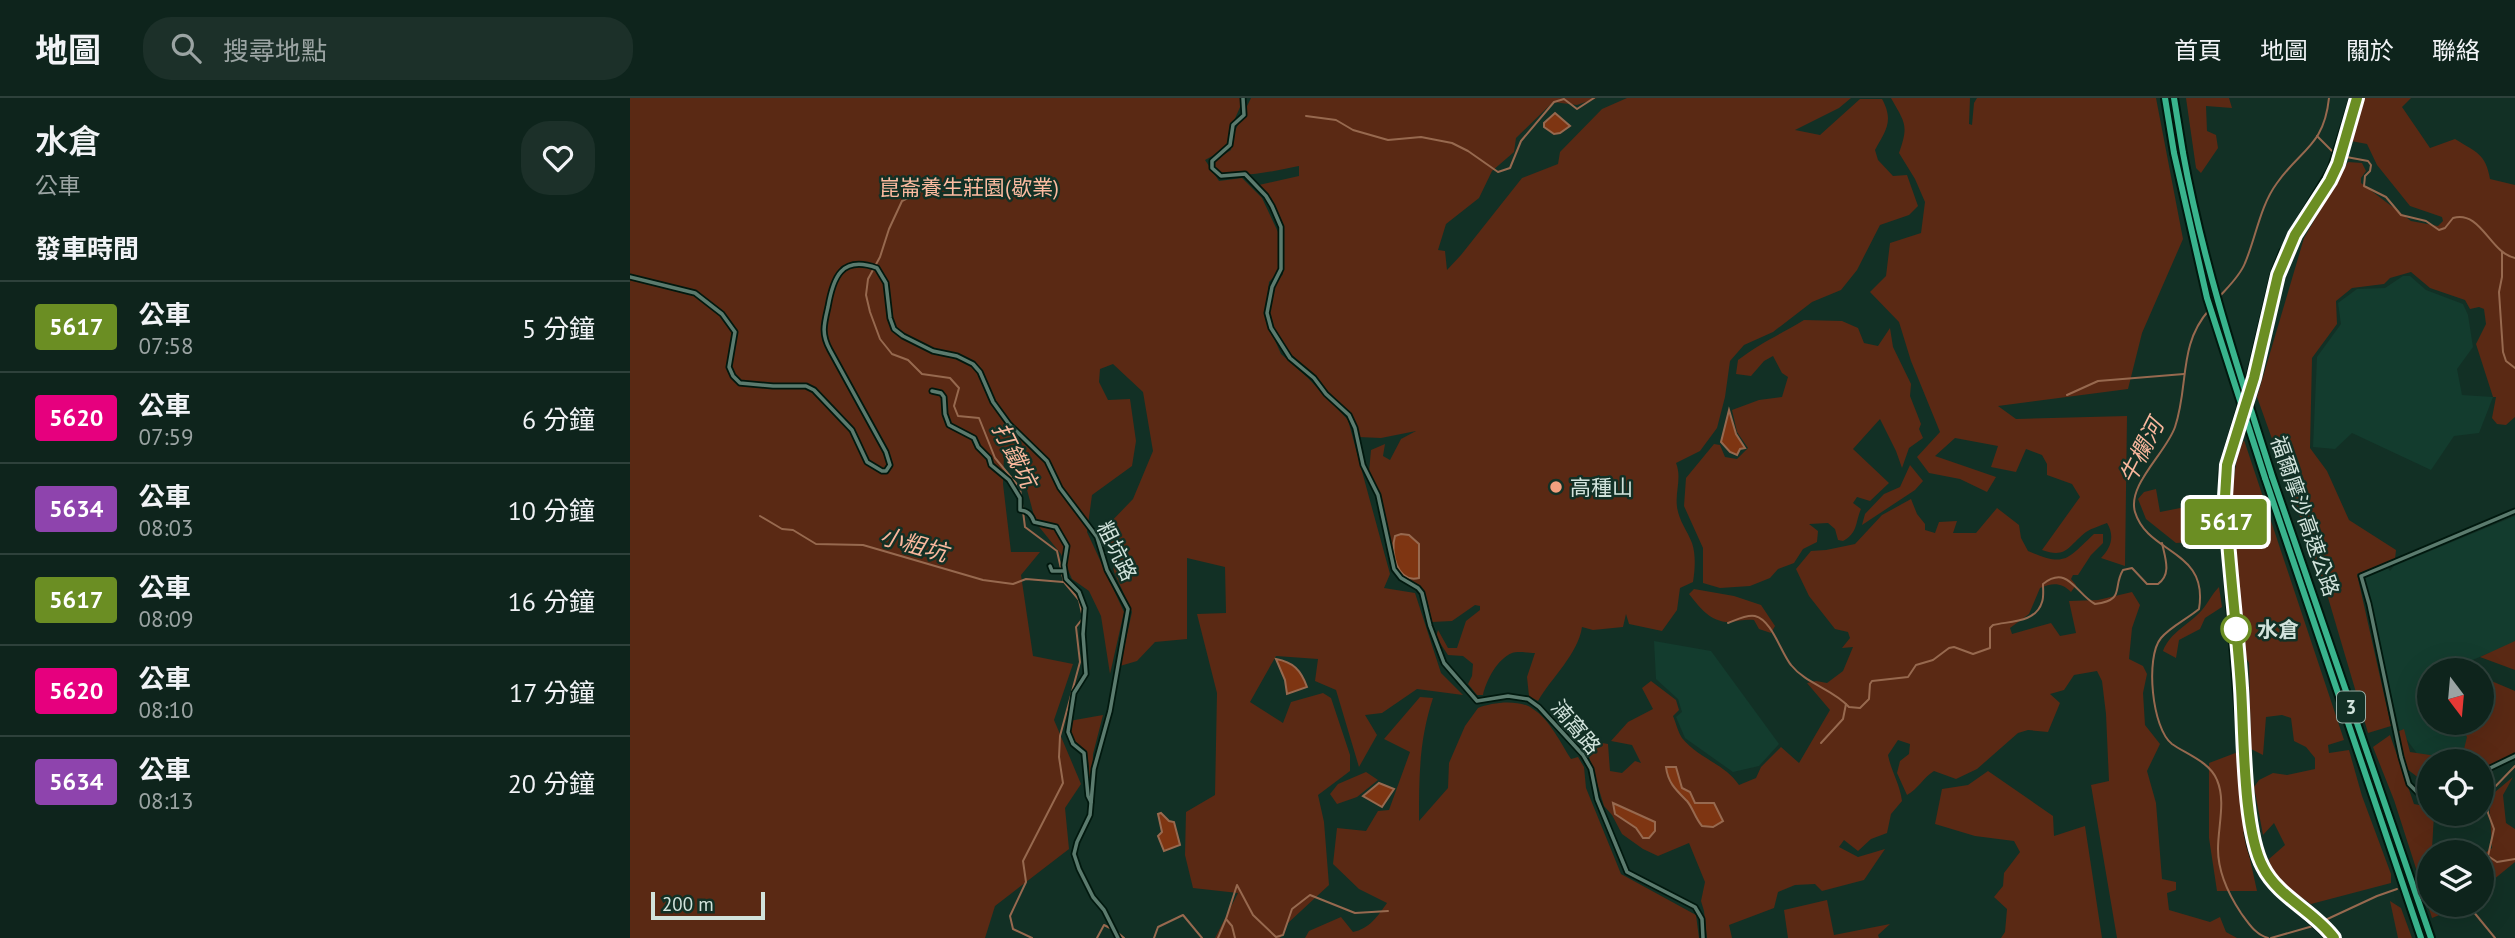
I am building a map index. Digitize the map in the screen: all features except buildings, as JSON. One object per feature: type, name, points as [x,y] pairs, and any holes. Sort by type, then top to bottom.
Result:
[{"type":"highway","name":"福爾摩沙高速公路","points":[[2165,98],[2174,153],[2207,299],[2431,938]]},
{"type":"highway","name":"福爾摩沙高速公路","points":[[2174,98],[2204,254],[2230,345],[2269,477],[2421,938]]},
{"type":"main road","points":[[2331,937],[2273,882],[2257,860],[2242,741],[2225,497],[2227,465],[2276,274],[2292,233],[2339,155],[2355,98]]},
{"type":"street","name":"湳窩路","points":[[1243,98],[1244,115],[1233,125],[1230,145],[1212,161],[1212,168],[1221,176],[1242,174],[1251,178],[1272,206],[1281,227],[1281,269],[1272,287],[1267,313],[1269,321],[1278,342],[1290,358],[1314,378],[1326,394],[1349,415],[1355,428],[1363,465],[1378,495],[1385,534],[1397,575],[1422,593],[1430,626],[1449,672],[1477,701],[1518,696],[1539,707],[1588,761],[1597,799],[1627,872],[1695,907],[1702,919],[1703,938]]},
{"type":"street","name":"粗坑路","points":[[630,277],[695,293],[706,299],[734,328],[736,337],[729,367],[736,380],[745,385],[806,386],[814,390],[852,430],[867,462],[886,471],[890,465],[886,452],[823,333],[832,284],[837,274],[857,265],[874,267],[885,278],[894,329],[926,348],[963,358],[977,368],[993,401],[1009,424],[1047,461],[1060,488],[1097,537],[1107,570],[1125,602],[1127,621],[1115,673],[1110,711],[1094,769],[1089,820],[1074,854],[1093,897],[1118,938]]},
{"type":"street","points":[[932,391],[941,393],[944,397],[949,425],[974,438],[991,465],[1009,480],[1020,498],[1023,510],[1031,515],[1034,522],[1060,530],[1067,550],[1064,571],[1070,585],[1079,592],[1085,608],[1083,634],[1086,674],[1074,693],[1068,732],[1073,744],[1084,753],[1088,796],[1092,803]]},
{"type":"street","points":[[2417,792],[2409,784],[2401,757],[2361,576],[2515,511]]},
{"type":"street","points":[[1049,566],[1052,571],[1064,571]]},
{"type":"street","points":[[2494,766],[2515,756]]},
{"type":"shaded area","points":[[1555,113],[1570,126],[1554,134],[1544,127],[1544,123]]},
{"type":"shaded area","points":[[2403,276],[2410,276],[2426,290],[2463,304],[2468,315],[2473,347],[2457,369],[2462,395],[2493,397],[2479,433],[2454,436],[2431,470],[2352,433],[2335,449],[2313,447],[2317,357],[2341,324],[2338,303],[2357,289],[2385,288]]},
{"type":"shaded area","points":[[1729,410],[1736,434],[1745,448],[1740,449],[1737,455],[1721,442]]},
{"type":"shaded area","points":[[2515,516],[2515,643],[2477,658],[2417,658],[2417,735],[2473,735],[2466,749],[2417,749],[2417,754],[2399,729],[2365,578],[2388,568],[2390,571],[2394,566]]},
{"type":"shaded area","points":[[1409,535],[1419,544],[1419,578],[1411,579],[1405,576],[1397,565],[1394,543],[1395,536]]},
{"type":"shaded area","points":[[1654,641],[1711,651],[1779,744],[1759,766],[1733,772],[1685,738],[1676,717],[1682,712],[1678,699],[1656,679]]},
{"type":"shaded area","points":[[1276,659],[1296,668],[1307,687],[1287,694],[1285,680]]},
{"type":"shaded area","points":[[1666,767],[1676,767],[1682,788],[1690,792],[1695,803],[1714,803],[1723,821],[1713,827],[1702,826],[1671,782]]},
{"type":"shaded area","points":[[1379,783],[1394,789],[1382,807],[1363,796]]},
{"type":"shaded area","points":[[1613,803],[1655,822],[1655,831],[1649,838],[1643,838],[1636,828],[1615,814]]},
{"type":"shaded area","points":[[1161,813],[1174,822],[1180,845],[1164,851],[1158,836],[1162,832],[1158,814]]},
{"type":"green space","name":"崑崙養生莊園(歇業)","points":[[630,98],[1244,98],[1230,130],[1227,148],[1205,160],[1219,181],[1242,178],[1262,198],[1278,232],[1278,272],[1269,282],[1265,318],[1281,354],[1348,420],[1390,574],[1384,588],[1415,593],[1441,673],[1463,695],[1417,689],[1382,713],[1365,715],[1377,735],[1359,767],[1336,690],[1315,681],[1318,659],[1276,656],[1250,702],[1283,723],[1291,702],[1323,693],[1331,698],[1350,755],[1350,771],[1318,795],[1324,822],[1329,885],[1288,923],[1280,938],[1215,938],[1238,893],[1193,888],[1185,855],[1186,812],[1215,795],[1217,693],[1197,614],[1226,613],[1225,567],[1187,558],[1187,639],[1155,642],[1137,661],[1120,666],[1132,612],[1114,572],[1107,526],[1133,499],[1153,451],[1143,392],[1113,364],[1100,369],[1099,382],[1108,400],[1130,399],[1136,441],[1132,466],[1092,495],[1087,532],[1124,612],[1110,674],[1101,616],[1089,591],[1072,579],[1061,554],[1036,523],[1026,486],[1004,454],[1003,484],[1011,552],[1040,552],[1021,575],[1033,656],[1073,664],[1054,720],[1081,784],[1065,808],[1069,849],[995,906],[985,938],[630,938]]},
{"type":"green space","points":[[1251,98],[1597,98],[1577,105],[1553,102],[1516,138],[1514,152],[1492,171],[1479,198],[1446,224],[1438,250],[1445,251],[1447,270],[1522,178],[1558,164],[1560,152],[1602,109],[1627,98],[1851,98],[1839,108],[1795,130],[1820,135],[1860,99],[1882,99],[1888,120],[1875,150],[1878,160],[1893,176],[1907,175],[1918,206],[1909,215],[1880,225],[1857,270],[1841,290],[1812,302],[1773,332],[1744,345],[1730,361],[1717,428],[1700,451],[1676,463],[1677,507],[1693,548],[1694,572],[1693,582],[1680,588],[1677,610],[1662,631],[1629,624],[1626,614],[1623,627],[1593,630],[1582,627],[1570,656],[1538,701],[1529,696],[1527,677],[1535,653],[1514,652],[1507,656],[1493,671],[1483,695],[1477,695],[1468,684],[1473,664],[1463,656],[1448,655],[1436,637],[1438,630],[1448,648],[1457,648],[1466,621],[1480,610],[1480,606],[1475,605],[1452,621],[1432,622],[1427,600],[1419,585],[1400,576],[1396,568],[1383,506],[1369,472],[1371,450],[1385,444],[1383,456],[1390,460],[1401,439],[1416,431],[1381,438],[1358,437],[1351,414],[1284,348],[1270,320],[1273,288],[1283,274],[1282,229],[1272,202],[1259,185],[1299,176],[1299,166],[1235,175],[1215,170],[1214,161],[1231,150],[1233,135]]},
{"type":"green space","points":[[1891,98],[1970,98],[1969,124],[1972,125],[1977,98],[2156,98],[2183,239],[2142,333],[2128,389],[1998,406],[2016,419],[2127,416],[2125,566],[2101,558],[2111,542],[2107,523],[2086,532],[2067,550],[2057,553],[2042,550],[2080,497],[2072,484],[2047,475],[2047,464],[2042,455],[2026,449],[2016,472],[1991,467],[1998,446],[1955,438],[1935,456],[1996,477],[1987,492],[1960,479],[1929,473],[1917,457],[1940,432],[1911,361],[1899,322],[1870,292],[1886,276],[1890,243],[1921,233],[1925,202],[1899,153],[1905,130],[1900,113]]},
{"type":"green space","points":[[2186,98],[2229,98],[2232,108],[2206,106],[2207,131],[2216,135],[2218,148],[2201,173],[2196,168]]},
{"type":"green space","points":[[2364,98],[2411,98],[2402,107],[2430,148],[2455,139],[2483,159],[2490,179],[2515,185],[2515,417],[2506,425],[2497,424],[2492,418],[2496,397],[2493,397],[2476,344],[2486,324],[2484,309],[2470,309],[2465,300],[2430,288],[2411,272],[2390,278],[2384,284],[2352,288],[2336,301],[2337,324],[2312,358],[2310,448],[2327,471],[2349,520],[2396,550],[2395,559],[2357,574],[2391,726],[2368,733],[2324,584],[2257,397],[2304,238],[2348,162],[2362,163],[2366,171],[2361,183],[2411,221],[2438,226],[2443,221],[2442,217],[2410,206],[2377,165],[2367,144],[2351,141]]},
{"type":"green space","points":[[1804,320],[1842,321],[1858,328],[1864,343],[1878,346],[1890,328],[1893,347],[1911,384],[1910,396],[1921,424],[1919,429],[1923,438],[1909,448],[1902,468],[1880,419],[1853,449],[1889,483],[1870,501],[1857,497],[1853,503],[1861,509],[1854,531],[1848,538],[1838,540],[1835,529],[1828,523],[1809,524],[1818,531],[1817,542],[1803,549],[1794,563],[1778,569],[1770,578],[1750,586],[1720,588],[1703,583],[1703,548],[1684,506],[1686,478],[1714,444],[1720,445],[1725,457],[1737,459],[1748,448],[1737,432],[1732,410],[1759,400],[1782,397],[1788,377],[1782,373],[1773,356],[1764,361],[1751,376],[1736,374],[1738,360]]},
{"type":"green space","points":[[2244,440],[2344,740],[2328,745],[2329,753],[2349,750],[2362,796],[2391,874],[2391,883],[2311,904],[2285,885],[2271,867],[2269,859],[2285,845],[2274,823],[2263,835],[2254,787],[2259,780],[2273,773],[2287,775],[2315,769],[2315,758],[2306,747],[2294,741],[2291,718],[2282,715],[2266,717],[2263,755],[2251,749],[2249,663],[2244,654],[2235,575],[2232,514],[2237,460]]},
{"type":"green space","points":[[1910,465],[1923,481],[1915,490],[1862,525],[1865,514],[1884,494],[1900,487]]},
{"type":"green space","points":[[2156,489],[2160,512],[2216,501],[2216,511],[2198,520],[2198,533],[2219,531],[2218,540],[2176,543],[2146,519],[2138,499],[2144,492]]},
{"type":"green space","points":[[1911,499],[1925,524],[1925,530],[1935,533],[1939,522],[1957,521],[1953,533],[1976,533],[1997,508],[2019,525],[2021,538],[2028,551],[2050,559],[2065,558],[2094,534],[2103,534],[2103,543],[2078,575],[2073,575],[2071,579],[2076,585],[2071,592],[2056,584],[2040,588],[2029,614],[2010,628],[2012,634],[2051,623],[2060,636],[2076,633],[2069,601],[2098,600],[2132,592],[2140,605],[2132,628],[2129,659],[2143,666],[2147,674],[2143,693],[2145,725],[2160,744],[2147,771],[2156,803],[2162,879],[2176,882],[2176,890],[2167,893],[2169,910],[2210,922],[2220,917],[2226,932],[2237,938],[2117,938],[2091,785],[2109,781],[2106,714],[2102,681],[2097,671],[2074,675],[2064,690],[2050,694],[2060,703],[2048,732],[2028,730],[2018,733],[1977,769],[1956,779],[1934,771],[1907,795],[1897,773],[1900,761],[1909,754],[1910,744],[1898,740],[1888,755],[1902,801],[1891,814],[1887,833],[1871,839],[1858,851],[1844,840],[1839,847],[1858,857],[1885,849],[1864,880],[1822,891],[1815,884],[1795,885],[1778,892],[1774,908],[1729,925],[1732,938],[1707,938],[1701,901],[1705,882],[1689,843],[1658,856],[1622,834],[1604,806],[1589,757],[1580,745],[1591,741],[1608,744],[1610,771],[1622,773],[1635,761],[1641,763],[1632,745],[1611,741],[1628,722],[1653,709],[1642,688],[1651,681],[1676,700],[1679,710],[1673,716],[1682,738],[1739,785],[1756,778],[1761,767],[1781,747],[1799,763],[1830,710],[1807,683],[1827,683],[1843,671],[1853,647],[1842,648],[1850,638],[1848,632],[1835,629],[1809,596],[1796,569],[1811,551],[1855,544],[1882,515]]},
{"type":"green space","points":[[2219,587],[2222,607],[2205,618],[2200,629],[2179,640],[2176,658],[2163,651],[2170,639],[2202,610]]},
{"type":"green space","points":[[1694,589],[1734,596],[1761,605],[1775,626],[1771,633],[1759,629],[1754,620],[1718,620],[1702,609],[1689,594]]},
{"type":"green space","points":[[2515,641],[2515,670],[2494,662],[2494,658],[2480,657]]},
{"type":"green space","points":[[2494,682],[2515,691],[2515,757],[2494,766],[2494,749],[2464,749],[2466,735],[2494,735]]},
{"type":"green space","points":[[1420,697],[1433,698],[1422,744],[1419,821],[1448,788],[1449,763],[1465,726],[1478,708],[1506,702],[1527,706],[1550,725],[1571,759],[1578,757],[1584,767],[1586,788],[1621,874],[1696,915],[1699,938],[1305,938],[1309,931],[1341,917],[1353,932],[1364,928],[1387,903],[1359,889],[1333,864],[1337,828],[1366,831],[1378,811],[1389,810],[1410,752],[1384,739]]},
{"type":"green space","points":[[1103,715],[1093,754],[1092,791],[1089,793],[1087,759],[1083,749],[1070,734],[1069,721]]},
{"type":"green space","points":[[2404,729],[2410,752],[2417,753],[2417,777],[2407,769],[2397,732]]},
{"type":"green space","points":[[2390,735],[2414,804],[2417,805],[2417,826],[2433,826],[2433,840],[2417,840],[2417,871],[2394,800],[2373,747]]},
{"type":"green space","points":[[2238,752],[2248,850],[2257,891],[2217,891],[2209,838],[2209,763]]},
{"type":"green space","points":[[1988,771],[2053,816],[2054,836],[2085,826],[2102,938],[2001,938],[2005,932],[2007,909],[1994,897],[2003,886],[2004,873],[2020,852],[2014,841],[1975,836],[1935,824],[1942,789],[1968,785]]},
{"type":"green space","points":[[1366,772],[1378,780],[1357,797],[1337,804],[1330,794],[1338,784]]},
{"type":"green space","points":[[2513,777],[2503,795],[2506,823],[2515,829],[2515,862],[2494,879],[2494,840],[2492,840],[2491,826],[2494,826],[2494,793]]},
{"type":"green space","points":[[1827,900],[1834,935],[1890,924],[1878,935],[1879,938],[1788,938],[1784,910]]},
{"type":"green space","points":[[2390,901],[2401,908],[2412,938],[2398,938]]},
{"type":"waterway","points":[[1306,116],[1336,120],[1353,130],[1388,140],[1421,137],[1452,143],[1498,172],[1510,168],[1521,141],[1554,102],[1564,99],[1577,109],[1594,98]]},
{"type":"waterway","name":"牛欄河","points":[[2219,297],[2243,268],[2271,192],[2317,137],[2329,98]]},
{"type":"waterway","points":[[2317,136],[2333,152]]},
{"type":"waterway","points":[[2341,156],[2368,161],[2371,165],[2365,176],[2364,186],[2386,197],[2401,215],[2426,221],[2439,230],[2445,228],[2453,218],[2471,220],[2499,249],[2515,258]]},
{"type":"waterway","name":"打鐵坑","points":[[921,191],[902,201],[880,257],[868,279],[866,295],[880,339],[892,354],[908,360],[922,374],[950,378],[959,388],[954,406],[958,416],[979,418],[995,458],[1020,488],[1025,527],[1057,551],[1064,582],[1079,600],[1083,618],[1076,627],[1080,662],[1060,736],[1059,757],[1063,783],[1023,861],[1026,882],[1010,916],[1013,929],[1032,938]]},
{"type":"waterway","points":[[2502,252],[2499,292],[2503,352],[2506,361],[2515,368]]},
{"type":"waterway","name":"牛欄河","points":[[2209,310],[2199,323],[2188,352],[2175,427],[2142,480],[2134,502],[2135,512],[2142,526],[2152,537],[2187,563],[2200,589],[2199,609],[2165,634],[2156,647],[2152,676],[2160,724],[2172,744],[2203,763],[2214,774],[2221,796],[2218,857],[2222,874],[2244,917],[2256,931],[2268,938]]},
{"type":"waterway","points":[[2067,395],[2098,381],[2184,374]]},
{"type":"waterway","name":"小粗坑","points":[[760,516],[782,529],[793,530],[816,544],[863,545],[983,580],[1013,584],[1026,579],[1063,582]]},
{"type":"waterway","points":[[1728,623],[1749,616],[1761,619],[1797,672],[1849,707],[1860,708],[1869,699],[1872,681],[1908,677],[1916,665],[1933,660],[1949,648],[1954,647],[1973,654],[1990,648],[1990,628],[2034,614],[2043,600],[2043,584],[2052,579],[2065,579],[2095,604],[2111,600],[2115,596],[2123,570],[2132,568],[2147,584],[2158,584],[2166,571],[2162,543]]},
{"type":"waterway","points":[[1821,743],[1843,719],[1846,704]]},
{"type":"waterway","points":[[2492,840],[2494,829],[2488,813],[2487,798],[2515,766]]},
{"type":"waterway","points":[[2494,860],[2497,862],[2515,859]]},
{"type":"waterway","points":[[1226,919],[1237,885],[1253,915],[1276,937],[1283,935],[1292,909],[1310,895],[1355,913],[1388,911]]},
{"type":"waterway","points":[[2321,922],[2397,889]]},
{"type":"waterway","points":[[1154,938],[1158,927],[1183,915],[1202,938]]},
{"type":"waterway","points":[[2478,917],[2495,938]]},
{"type":"waterway","points":[[1218,938],[1226,919],[1232,926],[1235,938]]},
{"type":"waterway","points":[[1097,938],[1104,925],[1112,929]]},
{"type":"waterway","points":[[2271,938],[2313,926]]},
{"type":"waterway","points":[[1117,932],[1124,938]]},
{"type":"bus line","name":"5617","points":[[2334,938],[2313,915],[2273,882],[2266,874],[2256,852],[2248,800],[2225,497],[2227,465],[2254,378],[2278,275],[2295,235],[2338,164],[2357,98]]},
{"type":"place","name":"高種山","points":[[1556,487]]},
{"type":"place","name":"水倉","points":[[2236,629]]}]
